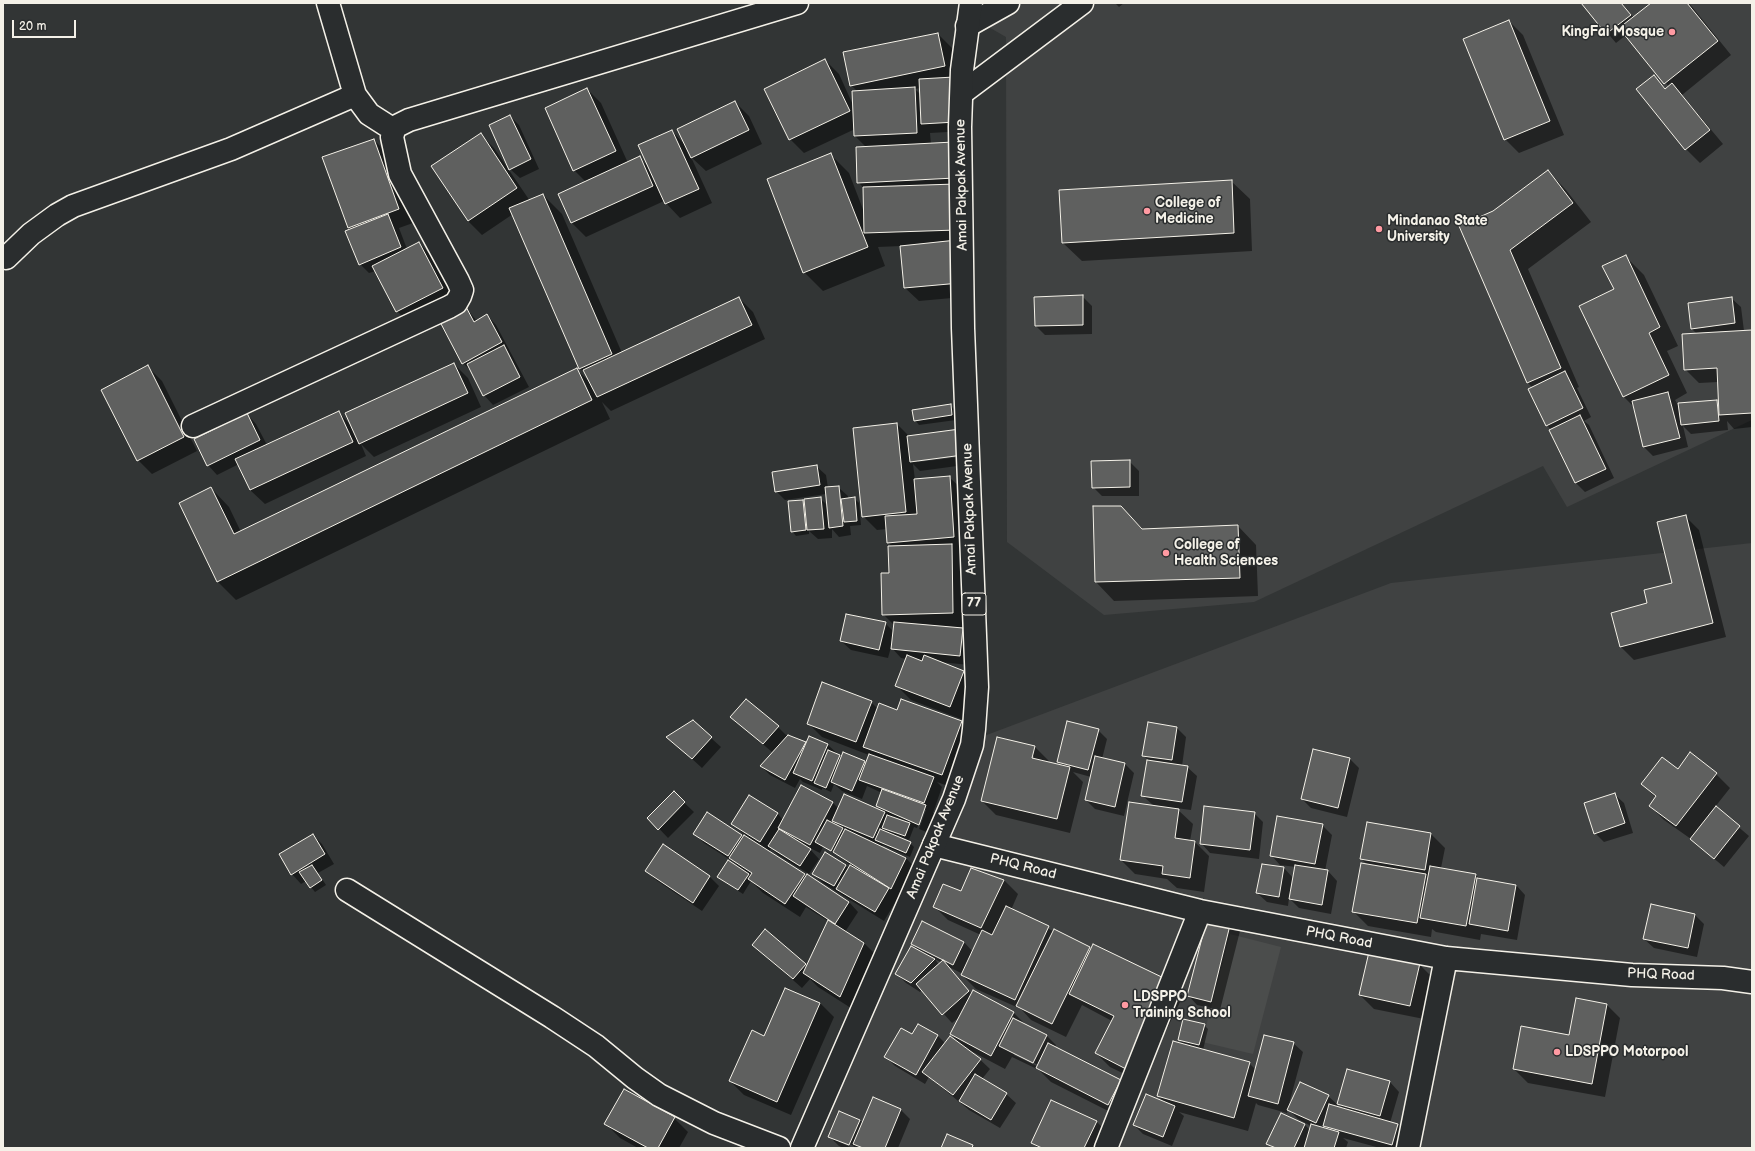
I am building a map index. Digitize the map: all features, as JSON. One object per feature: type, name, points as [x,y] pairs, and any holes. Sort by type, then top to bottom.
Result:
[{"type":"main road","points":[[328,3],[355,95],[369,114],[394,130]]},
{"type":"main road","points":[[193,426],[456,303],[462,290],[400,174],[392,137],[397,126],[409,120],[796,3]]},
{"type":"main road","name":"Amai Pakpak Avenue","points":[[802,1148],[954,798],[972,745],[976,718],[974,604],[963,328],[960,127],[967,26],[971,3]]},
{"type":"main road","points":[[967,26],[1008,3]]},
{"type":"main road","points":[[962,93],[1059,10],[1082,3]]},
{"type":"main road","points":[[6,258],[31,234],[57,215],[73,206],[231,149],[355,95]]},
{"type":"main road","name":"PHQ Road","points":[[934,845],[1200,911],[1446,958],[1632,975],[1723,978],[1752,982]]},
{"type":"main road","points":[[347,890],[552,1017],[596,1046],[635,1078],[659,1095],[714,1123],[779,1148]]},
{"type":"main road","points":[[1106,1148],[1200,911]]},
{"type":"main road","points":[[1408,1148],[1446,958]]},
{"type":"shaded area","name":"Mindanao State University","points":[[976,3],[1752,3],[1752,420],[1567,507],[1543,466],[1254,602],[1104,615],[1007,542],[1006,37],[973,18]]},
{"type":"shaded area","points":[[1752,543],[1752,1148],[817,1148],[984,736],[1391,583]]},
{"type":"shaded area","points":[[1230,934],[1281,947],[1253,1054],[1202,1042]]},
{"type":"building","points":[[1581,3],[1621,3],[1631,15],[1606,34]]},
{"type":"building","points":[[1651,3],[1687,3],[1718,41],[1664,84],[1619,28]]},
{"type":"building","points":[[1509,20],[1550,121],[1504,140],[1463,39]]},
{"type":"building","points":[[938,33],[945,66],[850,86],[843,52]]},
{"type":"building","points":[[825,59],[850,111],[789,140],[764,89]]},
{"type":"building","points":[[1654,75],[1665,89],[1672,83],[1710,130],[1685,150],[1636,89]]},
{"type":"building","points":[[954,77],[956,122],[921,124],[919,79]]},
{"type":"building","points":[[915,87],[917,133],[854,136],[852,91]]},
{"type":"building","points":[[587,88],[616,151],[573,171],[545,108]]},
{"type":"building","points":[[735,101],[749,130],[691,158],[677,129]]},
{"type":"building","points":[[510,115],[531,159],[509,170],[489,125]]},
{"type":"building","points":[[672,130],[699,189],[665,204],[638,145]]},
{"type":"building","points":[[481,133],[517,188],[468,221],[431,166]]},
{"type":"building","points":[[374,139],[399,209],[348,228],[322,157]]},
{"type":"building","points":[[954,142],[955,178],[857,183],[856,147]]},
{"type":"building","points":[[831,153],[868,247],[803,273],[767,179]]},
{"type":"building","points":[[640,156],[653,186],[571,223],[558,194]]},
{"type":"building","points":[[1548,170],[1573,203],[1510,250],[1561,368],[1527,383],[1459,226],[1493,211]]},
{"type":"building","name":"College of Medicine","points":[[1232,180],[1234,233],[1062,243],[1059,190]]},
{"type":"building","points":[[956,184],[957,230],[864,233],[863,187]]},
{"type":"building","points":[[543,194],[612,354],[579,369],[509,208]]},
{"type":"building","points":[[388,214],[401,247],[359,265],[345,231]]},
{"type":"building","points":[[957,240],[960,283],[904,288],[900,246]]},
{"type":"building","points":[[419,242],[443,288],[396,312],[372,266]]},
{"type":"building","points":[[1626,255],[1660,327],[1649,333],[1669,375],[1623,397],[1579,306],[1614,289],[1602,266]]},
{"type":"building","points":[[1083,295],[1083,325],[1035,326],[1034,297]]},
{"type":"building","points":[[739,297],[752,325],[597,397],[583,370]]},
{"type":"building","points":[[1732,297],[1735,323],[1691,329],[1688,303]]},
{"type":"building","points":[[465,305],[474,322],[487,314],[502,342],[462,364],[439,320]]},
{"type":"building","points":[[1752,330],[1752,413],[1719,415],[1717,368],[1684,370],[1682,334]]},
{"type":"building","points":[[504,345],[520,377],[483,396],[467,364]]},
{"type":"building","points":[[454,363],[468,393],[359,444],[345,413]]},
{"type":"building","points":[[148,365],[184,437],[137,461],[101,390]]},
{"type":"building","points":[[577,368],[592,400],[217,582],[179,503],[211,487],[234,534]]},
{"type":"building","points":[[1565,371],[1583,408],[1546,426],[1528,389]]},
{"type":"building","points":[[1668,392],[1680,438],[1643,447],[1632,401]]},
{"type":"building","points":[[1717,400],[1719,421],[1681,425],[1678,403]]},
{"type":"building","points":[[951,404],[952,415],[914,421],[912,410]]},
{"type":"building","points":[[339,411],[353,442],[250,490],[235,459]]},
{"type":"building","points":[[247,413],[260,440],[207,466],[194,439]]},
{"type":"building","points":[[1580,415],[1606,469],[1575,483],[1549,430]]},
{"type":"building","points":[[897,423],[906,512],[862,517],[853,428]]},
{"type":"building","points":[[960,429],[963,455],[910,462],[907,436]]},
{"type":"building","points":[[1130,460],[1130,487],[1092,488],[1091,461]]},
{"type":"building","points":[[817,465],[820,485],[775,492],[772,472]]},
{"type":"building","points":[[950,476],[954,537],[887,543],[885,516],[917,514],[914,479]]},
{"type":"building","points":[[839,486],[843,526],[829,528],[825,487]]},
{"type":"building","points":[[821,497],[824,529],[807,530],[804,499]]},
{"type":"building","points":[[855,497],[857,521],[844,522],[841,499]]},
{"type":"building","points":[[803,500],[806,530],[791,532],[788,501]]},
{"type":"building","name":"College of Health Sciences","points":[[1093,506],[1121,506],[1142,529],[1238,525],[1240,578],[1095,582]]},
{"type":"building","points":[[1686,515],[1713,623],[1620,647],[1611,613],[1647,603],[1644,590],[1672,583],[1657,522]]},
{"type":"building","points":[[952,544],[953,613],[882,615],[881,573],[889,573],[888,546]]},
{"type":"building","points":[[846,614],[886,622],[879,650],[840,641]]},
{"type":"building","points":[[894,622],[963,628],[960,656],[891,649]]},
{"type":"building","points":[[907,655],[922,661],[924,655],[964,671],[950,707],[895,686]]},
{"type":"building","points":[[822,682],[872,701],[856,742],[807,724]]},
{"type":"building","points":[[746,699],[779,726],[763,744],[730,717]]},
{"type":"building","points":[[901,699],[962,721],[942,775],[863,747],[879,703],[897,710]]},
{"type":"building","points":[[693,720],[712,737],[692,759],[666,737]]},
{"type":"building","points":[[1067,721],[1099,729],[1088,770],[1057,762]]},
{"type":"building","points":[[1148,722],[1177,727],[1172,760],[1142,756]]},
{"type":"building","points":[[788,735],[806,742],[785,780],[760,766]]},
{"type":"building","points":[[809,736],[828,744],[812,781],[793,773]]},
{"type":"building","points":[[997,737],[1035,746],[1032,758],[1070,767],[1057,819],[981,801]]},
{"type":"building","points":[[1313,749],[1350,758],[1338,808],[1301,799]]},
{"type":"building","points":[[828,750],[840,755],[826,788],[814,783]]},
{"type":"building","points":[[843,752],[865,761],[852,791],[831,782]]},
{"type":"building","points":[[1690,752],[1717,773],[1676,826],[1649,806],[1656,796],[1641,784],[1662,757],[1678,769]]},
{"type":"building","points":[[869,754],[934,777],[924,803],[859,780]]},
{"type":"building","points":[[1095,756],[1125,763],[1115,807],[1085,800]]},
{"type":"building","points":[[1147,760],[1188,766],[1182,802],[1141,796]]},
{"type":"building","points":[[801,785],[833,802],[810,845],[778,828]]},
{"type":"building","points":[[882,789],[926,805],[919,825],[876,806]]},
{"type":"building","points":[[674,791],[685,802],[658,830],[647,818]]},
{"type":"building","points":[[1615,793],[1625,823],[1594,834],[1584,803]]},
{"type":"building","points":[[844,794],[885,812],[873,838],[832,821]]},
{"type":"building","points":[[749,795],[778,813],[760,842],[731,824]]},
{"type":"building","points":[[1129,802],[1179,809],[1175,838],[1195,841],[1190,878],[1162,874],[1163,866],[1120,860]]},
{"type":"building","points":[[1204,806],[1255,812],[1250,850],[1200,844]]},
{"type":"building","points":[[1716,806],[1740,826],[1714,859],[1690,839]]},
{"type":"building","points":[[707,812],[742,835],[728,856],[693,834]]},
{"type":"building","points":[[887,815],[910,823],[905,836],[882,828]]},
{"type":"building","points":[[1277,816],[1323,824],[1315,864],[1270,856]]},
{"type":"building","points":[[827,820],[843,828],[831,851],[815,842]]},
{"type":"building","points":[[1367,822],[1431,833],[1425,870],[1360,859]]},
{"type":"building","points":[[779,829],[811,849],[800,866],[768,846]]},
{"type":"building","points":[[845,829],[906,858],[891,889],[833,852]]},
{"type":"building","points":[[880,829],[911,842],[906,853],[875,840]]},
{"type":"building","points":[[313,834],[325,854],[291,875],[279,854]]},
{"type":"building","points":[[744,835],[805,874],[785,904],[748,879],[752,873],[729,858]]},
{"type":"building","points":[[663,844],[710,876],[693,903],[645,871]]},
{"type":"building","points":[[825,852],[846,865],[834,886],[812,874]]},
{"type":"building","points":[[728,860],[749,874],[738,890],[717,877]]},
{"type":"building","points":[[1361,863],[1426,874],[1417,923],[1352,912]]},
{"type":"building","points":[[1262,864],[1284,867],[1279,897],[1256,893]]},
{"type":"building","points":[[312,865],[322,880],[310,888],[299,872]]},
{"type":"building","points":[[850,865],[889,888],[875,912],[836,889]]},
{"type":"building","points":[[1295,865],[1328,870],[1322,905],[1289,899]]},
{"type":"building","points":[[1430,866],[1476,874],[1466,926],[1420,918]]},
{"type":"building","points":[[971,868],[1004,880],[981,928],[933,907],[943,884],[961,891]]},
{"type":"building","points":[[807,874],[849,902],[835,924],[793,896]]},
{"type":"building","points":[[1477,878],[1516,885],[1508,931],[1469,924]]},
{"type":"building","points":[[1651,904],[1695,914],[1688,948],[1643,939]]},
{"type":"building","points":[[1006,906],[1049,926],[1015,1000],[961,975],[982,930],[992,935]]},
{"type":"building","points":[[1208,915],[1231,921],[1211,1002],[1187,996]]},
{"type":"building","points":[[828,920],[864,943],[840,997],[803,973]]},
{"type":"building","points":[[922,921],[964,942],[953,965],[911,944]]},
{"type":"building","points":[[765,929],[806,964],[793,979],[752,945]]},
{"type":"building","points":[[1054,929],[1090,947],[1052,1024],[1016,1006]]},
{"type":"building","name":"LDSPPO Training School","points":[[1093,944],[1170,981],[1126,1069],[1095,1053],[1114,1016],[1069,994]]},
{"type":"building","points":[[911,946],[935,959],[911,983],[895,974]]},
{"type":"building","points":[[1369,952],[1420,963],[1410,1006],[1359,995]]},
{"type":"building","points":[[943,960],[969,991],[942,1015],[916,984]]},
{"type":"building","points":[[785,988],[820,1003],[777,1102],[729,1081],[752,1030],[764,1036]]},
{"type":"building","points":[[973,990],[1014,1012],[991,1056],[950,1034]]},
{"type":"building","name":"LDSPPO Motorpool","points":[[1576,998],[1607,1004],[1592,1084],[1513,1069],[1521,1026],[1569,1035]]},
{"type":"building","points":[[1013,1018],[1047,1035],[1033,1063],[999,1046]]},
{"type":"building","points":[[1183,1019],[1205,1024],[1199,1045],[1178,1040]]},
{"type":"building","points":[[918,1024],[938,1035],[916,1075],[884,1057],[901,1028],[912,1034]]},
{"type":"building","points":[[1264,1035],[1294,1042],[1278,1104],[1248,1096]]},
{"type":"building","points":[[950,1036],[981,1059],[953,1095],[922,1072]]},
{"type":"building","points":[[1173,1041],[1250,1062],[1234,1118],[1157,1096]]},
{"type":"building","points":[[1048,1043],[1121,1080],[1108,1105],[1036,1068]]},
{"type":"building","points":[[1347,1069],[1390,1081],[1380,1116],[1337,1104]]},
{"type":"building","points":[[975,1074],[1007,1093],[991,1120],[959,1101]]},
{"type":"building","points":[[1300,1082],[1329,1095],[1316,1123],[1287,1110]]},
{"type":"building","points":[[624,1089],[675,1117],[658,1148],[648,1148],[604,1124]]},
{"type":"building","points":[[1146,1094],[1175,1106],[1163,1137],[1133,1125]]},
{"type":"building","points":[[873,1097],[901,1109],[885,1148],[863,1148],[853,1144]]},
{"type":"building","points":[[1051,1100],[1097,1121],[1084,1148],[1042,1148],[1031,1143]]},
{"type":"building","points":[[1329,1104],[1398,1124],[1392,1145],[1323,1126]]},
{"type":"building","points":[[839,1111],[860,1120],[849,1145],[828,1137]]},
{"type":"building","points":[[1281,1113],[1305,1124],[1294,1148],[1276,1148],[1266,1144]]},
{"type":"building","points":[[1311,1124],[1339,1132],[1334,1148],[1304,1148]]},
{"type":"building","points":[[947,1134],[973,1145],[972,1148],[941,1148]]},
{"type":"place","name":"KingFai Mosque","points":[[1672,32]]},
{"type":"place","name":"College of Medicine","points":[[1147,211]]},
{"type":"place","name":"Mindanao State University","points":[[1379,229]]},
{"type":"place","name":"College of Health Sciences","points":[[1166,553]]},
{"type":"place","name":"LDSPPO Training School","points":[[1125,1005]]},
{"type":"place","name":"LDSPPO Motorpool","points":[[1557,1052]]}]
